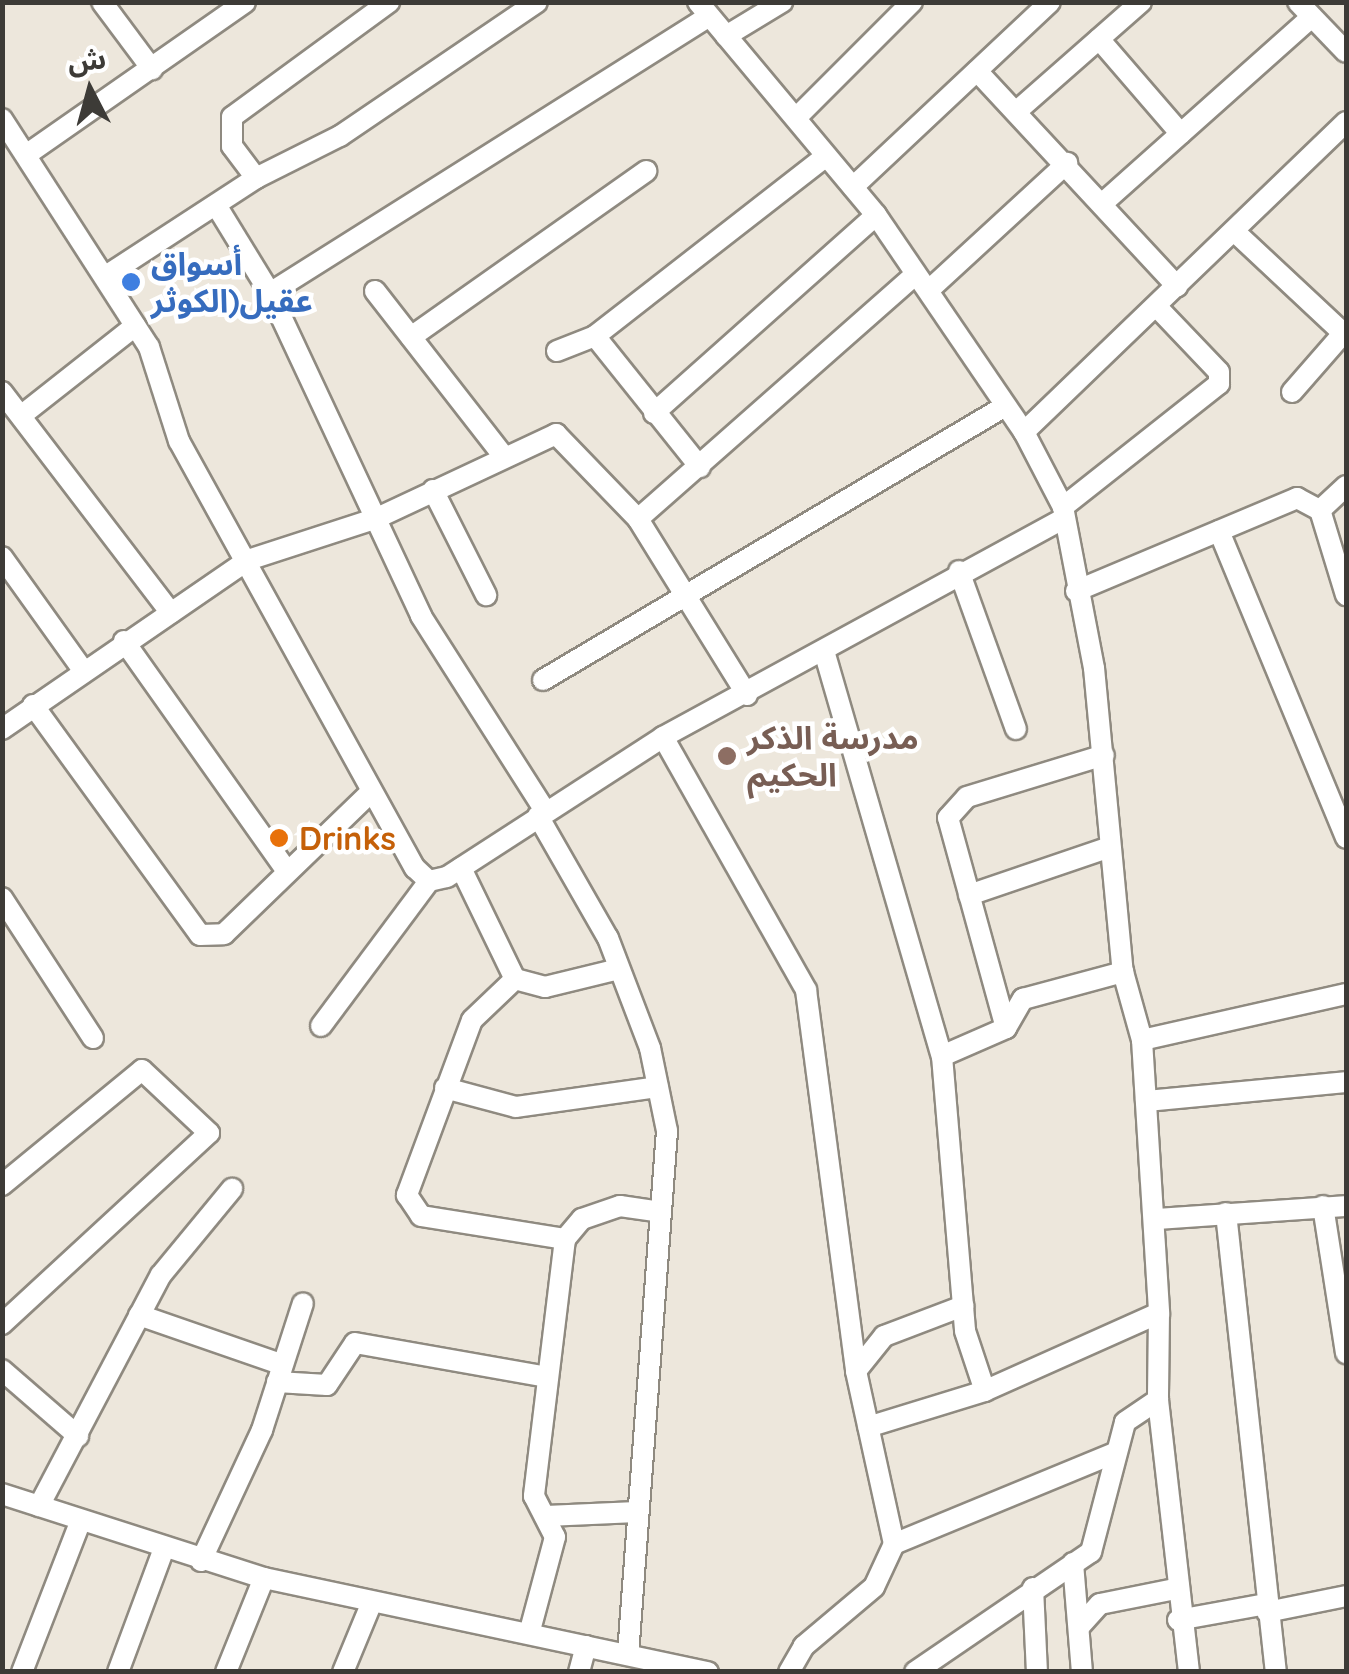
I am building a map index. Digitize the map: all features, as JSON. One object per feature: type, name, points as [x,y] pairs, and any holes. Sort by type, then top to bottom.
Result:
[{"type":"street","points":[[102,2],[152,69]]},
{"type":"street","points":[[26,155],[245,2]]},
{"type":"street","points":[[256,178],[232,146],[232,117],[389,2]]},
{"type":"street","points":[[109,274],[256,178],[340,136],[537,2]]},
{"type":"street","points":[[726,36],[782,2]]},
{"type":"street","points":[[796,118],[912,2]]},
{"type":"street","points":[[853,187],[1050,2]]},
{"type":"street","points":[[1017,111],[1141,2]]},
{"type":"street","points":[[270,294],[703,10],[876,215],[1002,408],[1024,432],[1063,512],[1104,755],[1123,972],[1142,1040],[1156,1218],[1158,1400],[1178,1620],[1189,1672]]},
{"type":"street","points":[[1104,202],[1181,134],[1305,10],[1346,52]]},
{"type":"street","points":[[1099,38],[1181,134]]},
{"type":"street","points":[[977,71],[1104,202],[1178,286]]},
{"type":"street","points":[[2,119],[109,274],[135,326],[179,441],[248,560],[371,792],[429,881]]},
{"type":"street","points":[[1024,432],[1158,308],[1346,122]]},
{"type":"street","points":[[557,351],[595,336],[826,156]]},
{"type":"street","points":[[638,519],[1066,163]]},
{"type":"street","points":[[411,337],[646,171]]},
{"type":"street","points":[[216,205],[270,294],[421,616],[542,813],[620,969],[658,1087],[667,1131],[628,1654]]},
{"type":"street","points":[[654,413],[876,215]]},
{"type":"street","points":[[1234,231],[1345,332],[1292,392]]},
{"type":"street","points":[[375,291],[501,453]]},
{"type":"street","points":[[321,1026],[429,881],[461,868],[663,737],[748,695],[1063,512],[1218,384],[1219,372],[1158,308]]},
{"type":"street","points":[[22,415],[135,326]]},
{"type":"street","points":[[595,336],[700,468]]},
{"type":"street","points":[[2,392],[170,613]]},
{"type":"street","points":[[543,680],[1002,408]]},
{"type":"street","points":[[3,728],[124,641],[248,560],[377,518],[501,453],[556,434],[568,440],[638,519],[688,593],[748,695]]},
{"type":"street","points":[[1320,510],[1346,486]]},
{"type":"street","points":[[434,490],[486,595]]},
{"type":"street","points":[[1076,591],[1297,498],[1320,510],[1346,595]]},
{"type":"street","points":[[1219,531],[1346,838]]},
{"type":"street","points":[[2,557],[83,670]]},
{"type":"street","points":[[959,571],[1016,729]]},
{"type":"street","points":[[124,641],[287,870]]},
{"type":"street","points":[[824,652],[942,1056],[963,1306],[986,1391]]},
{"type":"street","points":[[33,705],[200,935],[224,934],[371,792]]},
{"type":"street","points":[[663,737],[806,990],[856,1371],[894,1544],[874,1587],[804,1646],[789,1672]]},
{"type":"street","points":[[1006,1028],[969,895],[952,807],[1104,755]]},
{"type":"street","points":[[969,895],[1110,847]]},
{"type":"street","points":[[461,868],[515,979],[545,987],[620,969]]},
{"type":"street","points":[[2,898],[93,1038]]},
{"type":"street","points":[[942,1056],[1006,1028],[1023,998],[1123,972]]},
{"type":"street","points":[[515,979],[472,1020],[445,1088],[409,1208],[564,1239]]},
{"type":"street","points":[[1142,1040],[1346,994]]},
{"type":"street","points":[[2,1186],[142,1070],[210,1133],[2,1324]]},
{"type":"street","points":[[1146,1101],[1346,1082]]},
{"type":"street","points":[[445,1088],[516,1107],[658,1087]]},
{"type":"street","points":[[40,1506],[140,1315],[232,1189]]},
{"type":"street","points":[[530,1634],[555,1537],[534,1496],[564,1239],[582,1219],[620,1206],[661,1212]]},
{"type":"street","points":[[1323,1206],[1346,1353]]},
{"type":"street","points":[[1156,1218],[1346,1206]]},
{"type":"street","points":[[1226,1213],[1276,1672]]},
{"type":"street","points":[[201,1561],[280,1374],[303,1303]]},
{"type":"street","points":[[856,1371],[884,1336],[963,1306]]},
{"type":"street","points":[[868,1427],[986,1391],[1159,1314]]},
{"type":"street","points":[[140,1315],[280,1374],[327,1384],[354,1343],[548,1377]]},
{"type":"street","points":[[2,1370],[78,1436]]},
{"type":"street","points":[[914,1672],[1073,1562],[1098,1539],[1115,1453],[1126,1422],[1158,1400]]},
{"type":"street","points":[[894,1544],[1115,1453]]},
{"type":"street","points":[[2,1494],[201,1561],[264,1578],[708,1672]]},
{"type":"street","points":[[545,1516],[638,1512]]},
{"type":"street","points":[[22,1672],[81,1520]]},
{"type":"street","points":[[118,1672],[164,1548]]},
{"type":"street","points":[[1073,1562],[1082,1672]]},
{"type":"street","points":[[226,1672],[264,1578]]},
{"type":"street","points":[[1033,1588],[1037,1672]]},
{"type":"street","points":[[1079,1626],[1100,1604],[1175,1589]]},
{"type":"street","points":[[1178,1620],[1346,1596]]},
{"type":"street","points":[[344,1672],[372,1602]]},
{"type":"street","points":[[579,1672],[586,1646]]},
{"type":"place","name":"أسواق عقيل(الكوثر","points":[[131,282]]},
{"type":"place","name":"مدرسة الذكر الحكيم","points":[[727,756]]},
{"type":"place","name":"Drinks","points":[[279,838]]}]
